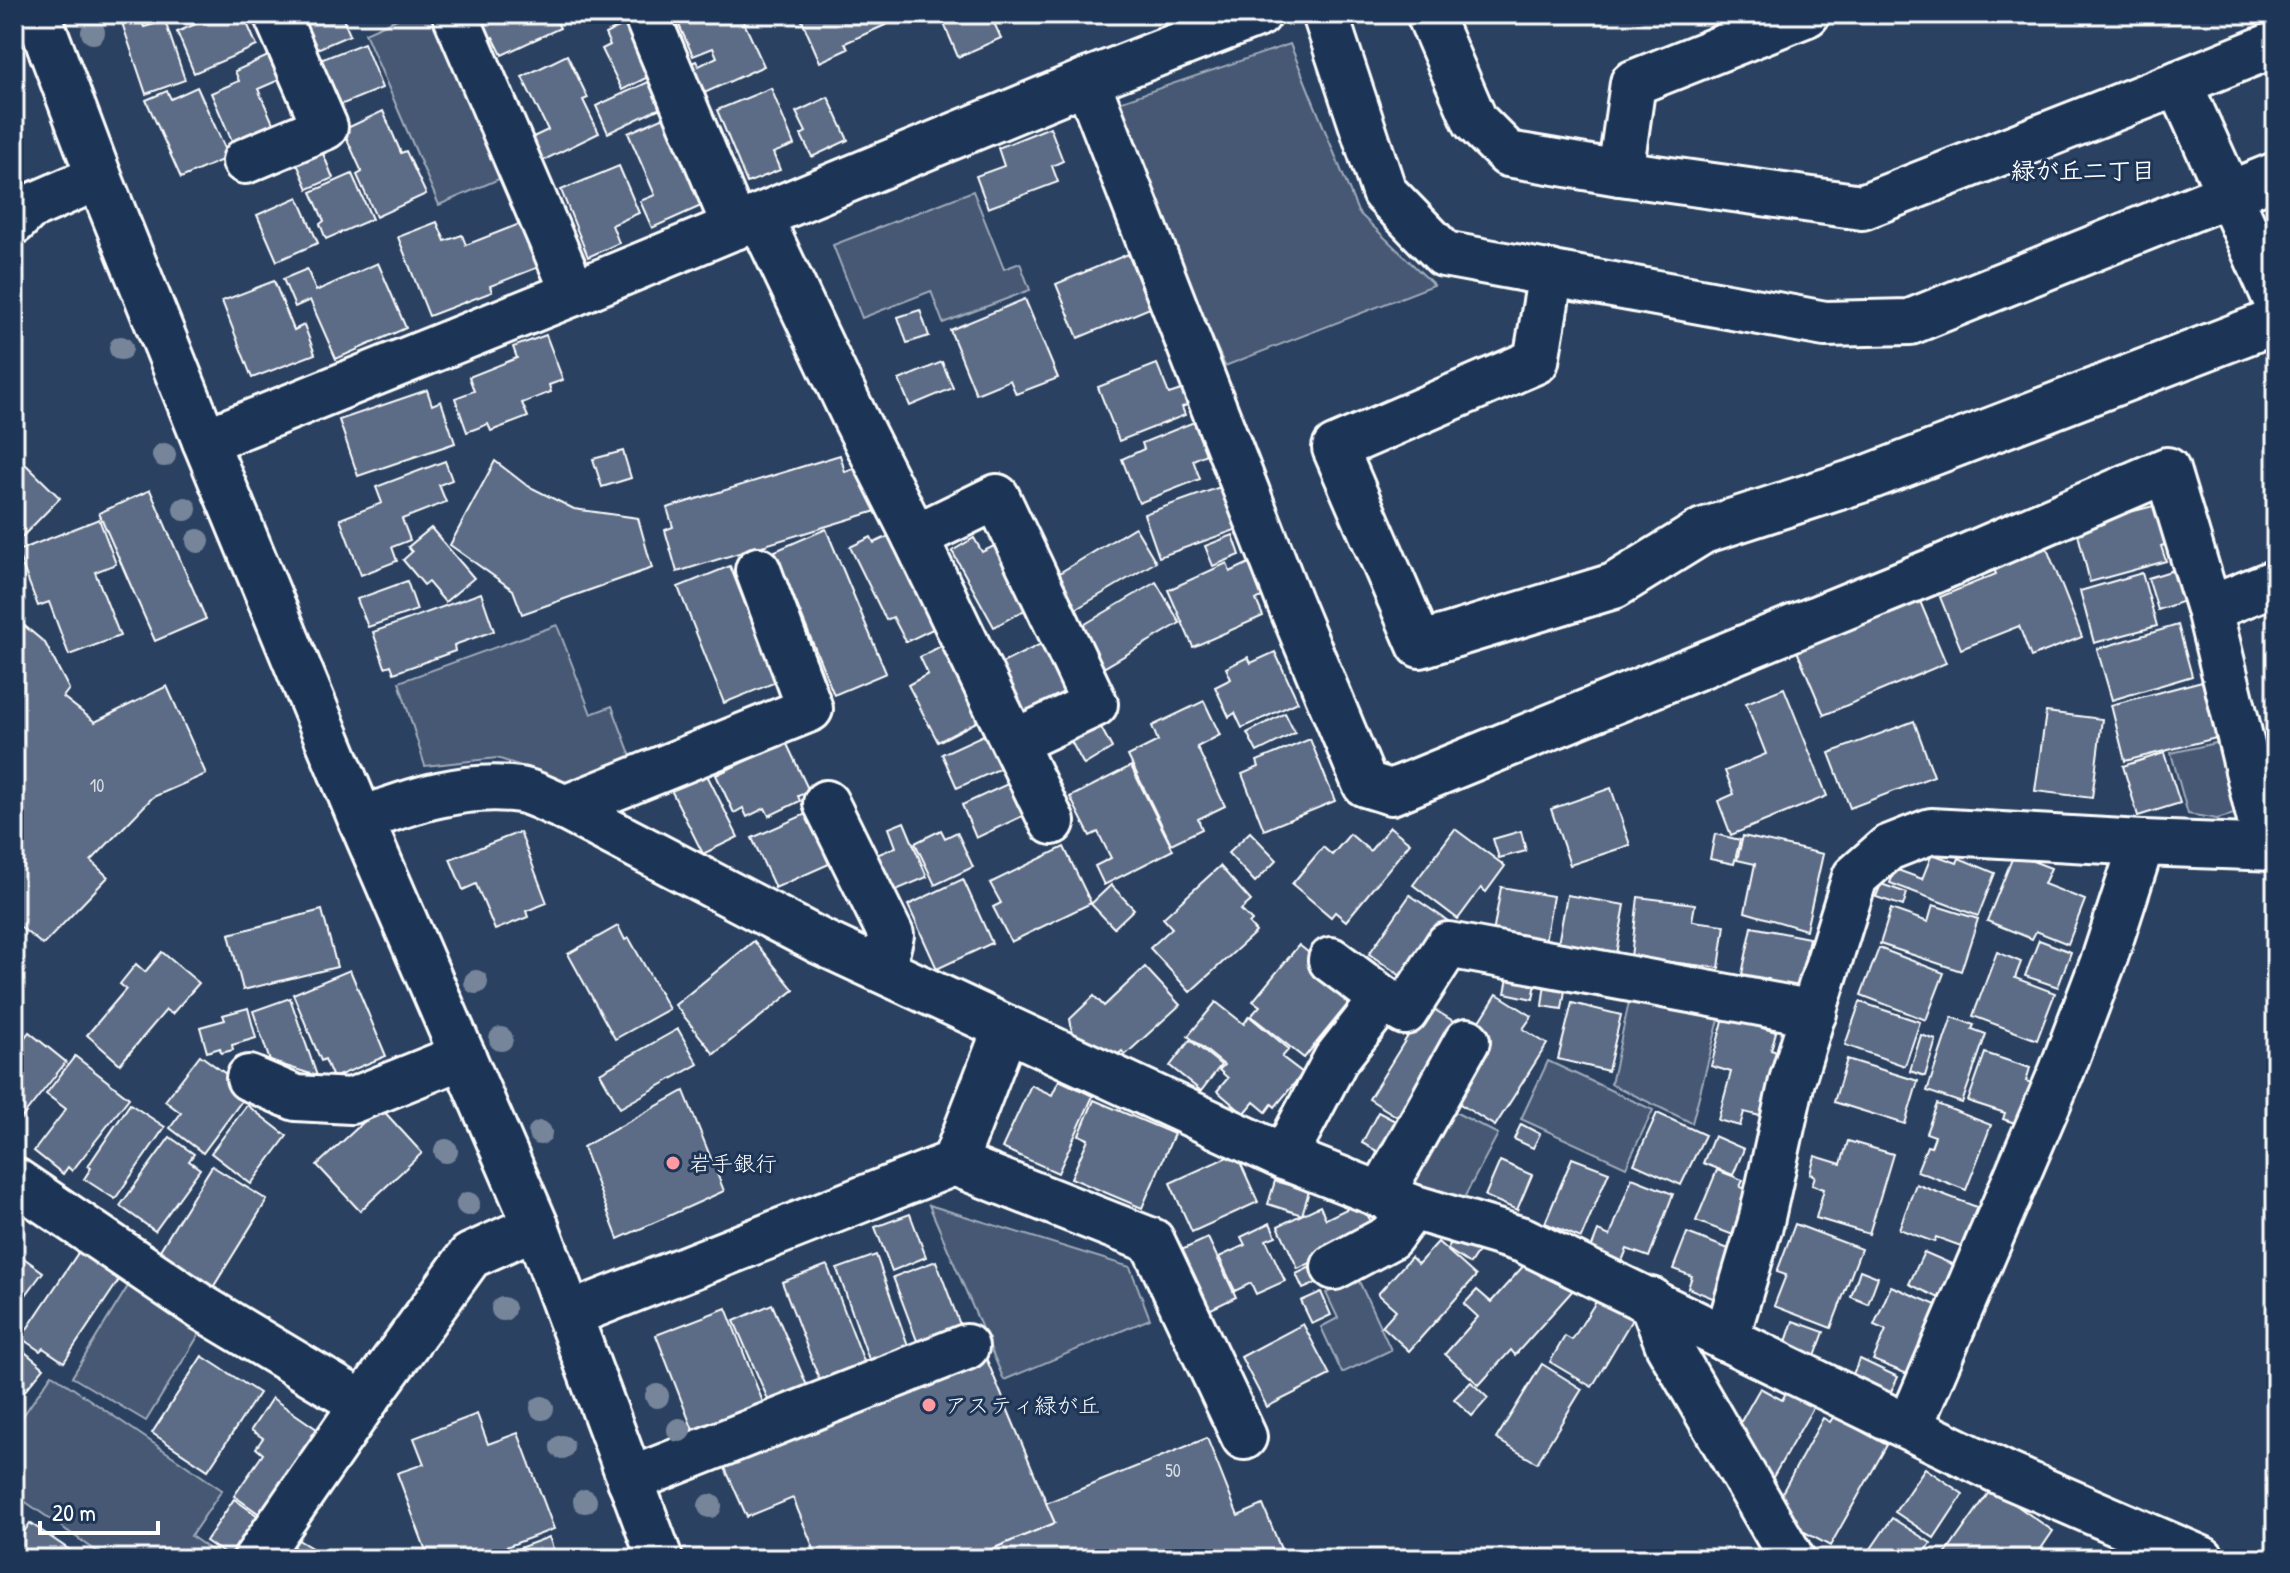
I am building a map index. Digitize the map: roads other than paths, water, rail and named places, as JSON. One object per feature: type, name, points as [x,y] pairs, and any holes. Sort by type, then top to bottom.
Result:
[{"type":"street","points":[[38,14],[99,177],[205,441],[361,820],[536,1226],[660,1559]]},
{"type":"street","points":[[245,161],[325,127],[276,14]]},
{"type":"street","points":[[455,14],[574,293]]},
{"type":"street","points":[[646,14],[748,222],[855,418],[915,537],[1052,822]]},
{"type":"street","points":[[205,441],[748,222],[1087,81],[1259,14]]},
{"type":"street","points":[[1325,14],[1384,192],[1444,254],[1825,324],[1910,322],[2276,175]]},
{"type":"street","points":[[1429,14],[1475,121],[1508,154],[1862,207],[2276,44]]},
{"type":"street","points":[[1620,173],[1633,83],[1807,14]]},
{"type":"street","points":[[1087,81],[1289,601],[1365,784],[1391,792],[1933,571],[2167,470],[2209,609],[2260,820],[2274,849],[1931,831],[1888,848],[1855,877],[1792,1081],[1761,1222],[1726,1339]]},
{"type":"street","points":[[2179,83],[2276,300]]},
{"type":"street","points":[[14,222],[28,208],[99,177]]},
{"type":"street","points":[[1551,273],[1536,361],[1335,448],[1420,645],[1614,586],[1703,531],[1867,478],[2276,321]]},
{"type":"street","points":[[915,537],[997,497],[1095,704],[1014,742]]},
{"type":"street","points":[[565,808],[810,709],[758,570]]},
{"type":"street","points":[[2209,609],[2276,582]]},
{"type":"street","points":[[361,820],[412,800],[484,789],[522,790],[565,808],[808,935],[1284,1157],[1396,1201],[1523,1240],[2007,1475],[2202,1559]]},
{"type":"street","points":[[826,803],[891,935],[882,970]]},
{"type":"street","points":[[1910,1426],[2061,1073],[2105,957],[2142,843]]},
{"type":"street","points":[[1331,960],[1405,1012],[1448,945],[1814,1013]]},
{"type":"street","points":[[1284,1157],[1336,1059],[1383,999]]},
{"type":"street","points":[[954,1163],[1006,1028]]},
{"type":"street","points":[[1334,1267],[1390,1237],[1396,1201],[1467,1041]]},
{"type":"street","points":[[249,1078],[296,1098],[351,1101],[463,1056]]},
{"type":"street","points":[[571,1314],[954,1163],[1152,1241],[1244,1437]]},
{"type":"street","points":[[14,1180],[201,1307],[363,1404]]},
{"type":"street","points":[[256,1559],[470,1256],[536,1226]]},
{"type":"street","points":[[1651,1300],[1668,1345],[1792,1559]]},
{"type":"street","points":[[630,1480],[966,1347]]},
{"type":"place","name":"岩手銀行","points":[[673,1163]]},
{"type":"place","name":"アスティ緑が丘","points":[[929,1405]]},
{"type":"district","name":"緑が丘二丁目","points":[[2083,170]]}]
